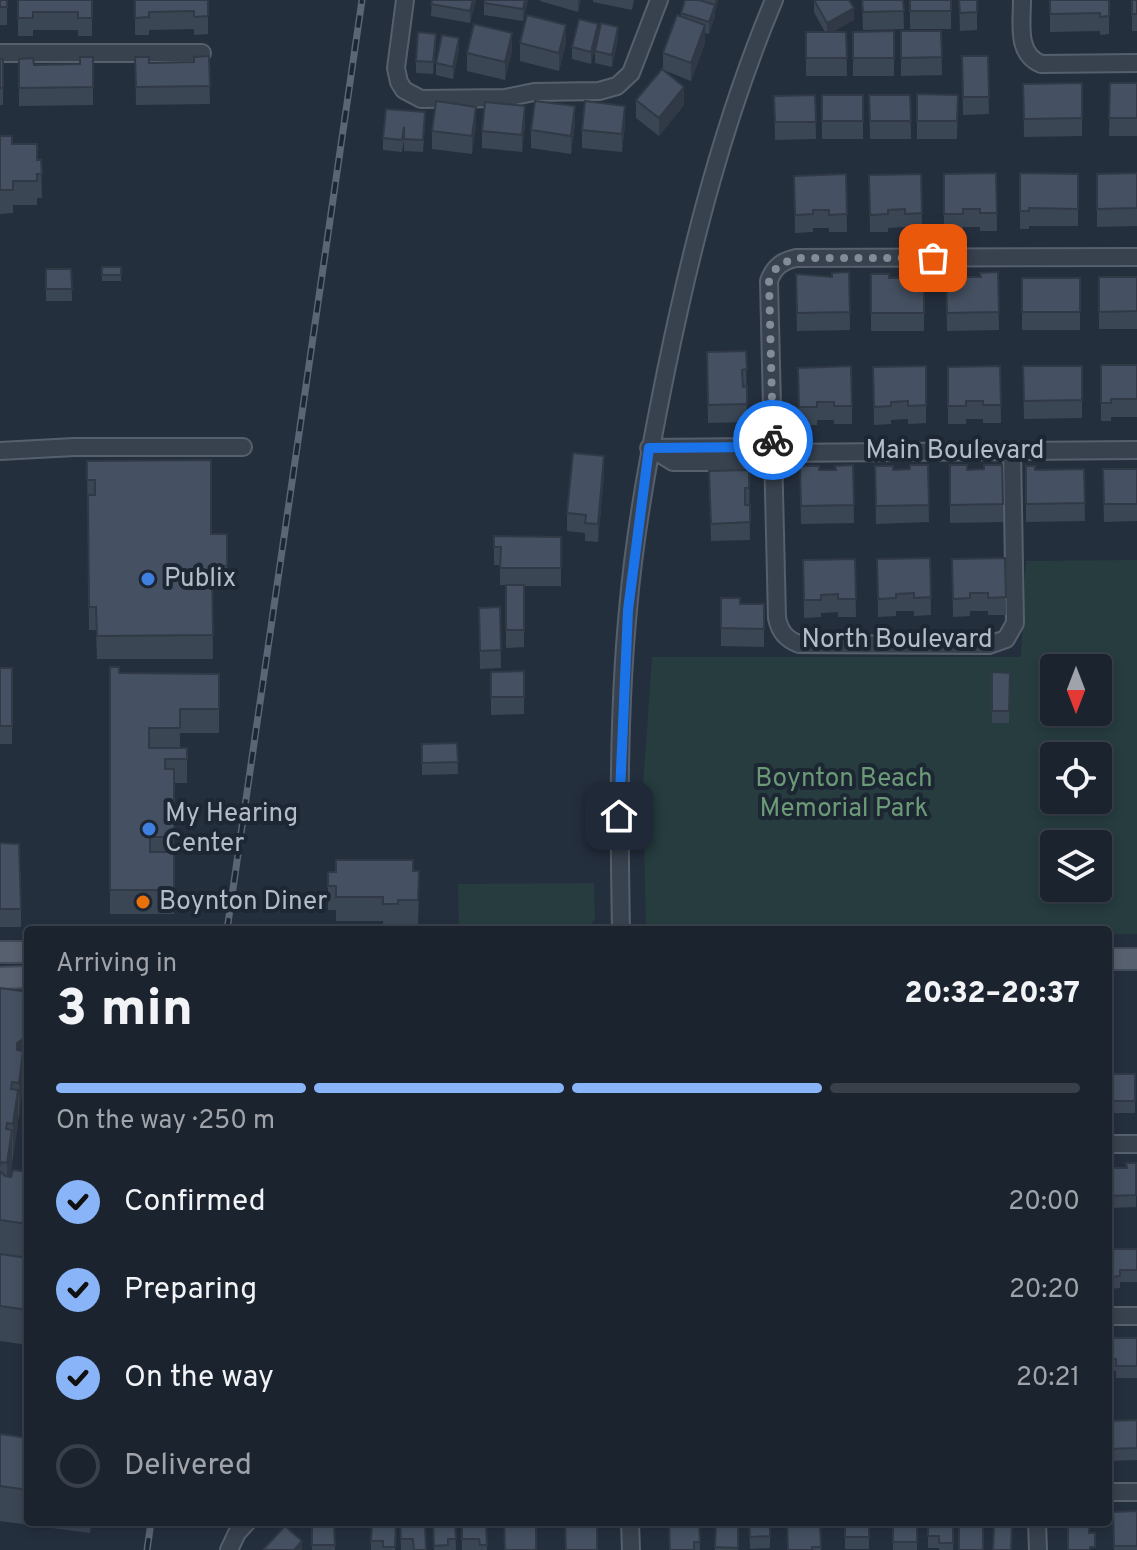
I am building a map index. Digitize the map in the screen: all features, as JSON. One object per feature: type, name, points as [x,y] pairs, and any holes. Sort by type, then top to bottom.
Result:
[{"type":"main road","points":[[0,952],[24,952]]},
{"type":"main road","points":[[1112,959],[1137,959]]},
{"type":"main road","points":[[0,978],[24,977]]},
{"type":"street","points":[[405,0],[396,68],[404,90],[421,99],[505,98],[534,92],[599,91],[617,86],[631,73],[659,0]]},
{"type":"street","points":[[621,926],[619,816],[628,610],[649,448],[684,279],[709,187],[774,0]]},
{"type":"street","points":[[1022,0],[1023,43],[1025,52],[1032,60],[1041,64],[1137,63]]},
{"type":"street","points":[[0,53],[202,53]]},
{"type":"street","points":[[773,453],[769,281],[778,265],[786,260],[1137,257]]},
{"type":"street","points":[[0,451],[74,447],[243,447]]},
{"type":"street","name":"Main Boulevard","points":[[649,448],[673,462],[760,462],[773,453],[1137,450]]},
{"type":"street","name":"North Boulevard","points":[[773,453],[777,618],[783,635],[799,644],[989,645],[1006,639],[1015,623],[1012,451]]},
{"type":"street","points":[[1112,1144],[1137,1144]]},
{"type":"street","points":[[1112,1316],[1137,1316]]},
{"type":"street","points":[[1112,1492],[1137,1492]]},
{"type":"street","points":[[229,1550],[243,1526]]},
{"type":"street","points":[[630,1526],[631,1550]]},
{"type":"street","points":[[1037,1526],[1038,1550]]},
{"type":"green space","name":"Boynton Beach Memorial Park","points":[[1137,560],[1137,934],[1112,934],[1112,926],[646,926],[643,786],[652,657],[1021,657],[1026,561]]},
{"type":"green space","points":[[594,883],[595,919],[590,926],[459,926],[458,884]]},
{"type":"building","points":[[0,0],[7,0],[7,7],[0,7]]},
{"type":"building","points":[[18,0],[92,0],[92,18],[78,18],[78,12],[33,12],[33,18],[18,18]]},
{"type":"building","points":[[135,0],[208,0],[208,16],[194,17],[194,11],[149,12],[149,17],[135,18]]},
{"type":"building","points":[[432,0],[473,0],[470,11],[431,4]]},
{"type":"building","points":[[485,0],[525,0],[523,9],[484,3]]},
{"type":"building","points":[[685,0],[715,5],[709,22],[681,13]]},
{"type":"building","points":[[814,0],[849,0],[854,8],[827,23]]},
{"type":"building","points":[[862,0],[903,0],[904,11],[863,12]]},
{"type":"building","points":[[910,0],[951,0],[951,11],[910,11]]},
{"type":"building","points":[[959,0],[977,0],[977,12],[960,13]]},
{"type":"building","points":[[1050,0],[1109,0],[1109,16],[1100,17],[1100,13],[1050,14]]},
{"type":"building","points":[[1132,0],[1137,0],[1137,14],[1132,14]]},
{"type":"building","points":[[527,15],[566,25],[559,53],[520,43]]},
{"type":"building","points":[[677,15],[705,25],[691,63],[663,53]]},
{"type":"building","points":[[579,19],[598,24],[591,52],[572,47]]},
{"type":"building","points":[[601,23],[618,27],[612,55],[595,51]]},
{"type":"building","points":[[474,24],[512,33],[505,62],[467,53]]},
{"type":"building","points":[[894,31],[894,58],[853,58],[853,32]]},
{"type":"building","points":[[901,31],[941,31],[942,57],[901,58]]},
{"type":"building","points":[[418,32],[436,34],[433,62],[416,61]]},
{"type":"building","points":[[806,32],[846,32],[847,58],[806,58]]},
{"type":"building","points":[[442,35],[459,38],[453,67],[436,63]]},
{"type":"building","points":[[209,56],[210,86],[136,87],[135,57],[149,57],[149,63],[194,62],[194,57]]},
{"type":"building","points":[[962,56],[988,56],[989,97],[963,97]]},
{"type":"building","points":[[80,57],[93,57],[93,87],[19,88],[19,59],[33,58],[34,65],[80,64]]},
{"type":"building","points":[[0,59],[3,59],[3,88],[0,88]]},
{"type":"building","points":[[662,69],[684,87],[659,118],[636,100]]},
{"type":"building","points":[[1082,83],[1082,118],[1024,119],[1023,84]]},
{"type":"building","points":[[1110,83],[1137,83],[1137,118],[1109,118]]},
{"type":"building","points":[[917,94],[958,95],[957,121],[917,121]]},
{"type":"building","points":[[815,95],[816,122],[775,122],[774,96]]},
{"type":"building","points":[[822,95],[863,95],[863,121],[822,121]]},
{"type":"building","points":[[869,95],[910,95],[911,121],[870,121]]},
{"type":"building","points":[[436,101],[476,107],[472,136],[432,131]]},
{"type":"building","points":[[535,101],[575,106],[571,136],[531,130]]},
{"type":"building","points":[[585,101],[625,106],[622,134],[582,130]]},
{"type":"building","points":[[485,102],[525,106],[522,135],[482,131]]},
{"type":"building","points":[[386,109],[425,112],[423,140],[404,139],[404,127],[402,140],[383,138]]},
{"type":"building","points":[[0,136],[12,136],[12,144],[37,144],[37,160],[41,160],[42,174],[37,174],[37,181],[13,181],[13,190],[0,190]]},
{"type":"building","points":[[996,173],[997,213],[963,209],[963,214],[944,214],[944,174]]},
{"type":"building","points":[[1020,173],[1078,174],[1078,209],[1029,208],[1029,211],[1020,211]]},
{"type":"building","points":[[1137,173],[1137,208],[1097,209],[1097,174]]},
{"type":"building","points":[[846,174],[847,214],[829,215],[829,210],[813,210],[813,214],[795,215],[794,176]]},
{"type":"building","points":[[921,174],[922,213],[905,214],[905,209],[870,215],[869,175]]},
{"type":"building","points":[[102,267],[121,267],[121,275],[102,275]]},
{"type":"building","points":[[46,269],[71,269],[72,289],[46,289]]},
{"type":"building","points":[[849,272],[850,312],[797,313],[796,274],[832,277],[832,273]]},
{"type":"building","points":[[998,272],[999,312],[947,313],[946,274],[964,273],[964,277],[981,277],[980,273]]},
{"type":"building","points":[[906,273],[924,273],[924,313],[871,313],[871,274],[906,278]]},
{"type":"building","points":[[1099,277],[1137,277],[1137,311],[1099,312]]},
{"type":"building","points":[[1022,278],[1080,278],[1080,312],[1022,312]]},
{"type":"building","points":[[746,351],[747,369],[742,370],[743,387],[747,386],[747,404],[708,405],[707,352]]},
{"type":"building","points":[[1101,365],[1137,365],[1137,399],[1111,399],[1111,403],[1101,403]]},
{"type":"building","points":[[851,366],[852,406],[817,402],[817,407],[799,407],[798,368]]},
{"type":"building","points":[[926,366],[926,405],[908,406],[908,401],[874,407],[873,367]]},
{"type":"building","points":[[1000,366],[1001,405],[966,401],[966,406],[948,406],[948,367]]},
{"type":"building","points":[[1023,366],[1082,366],[1082,400],[1024,401]]},
{"type":"building","points":[[573,453],[604,456],[598,524],[585,523],[586,515],[567,513]]},
{"type":"building","points":[[211,460],[211,534],[227,534],[227,566],[212,566],[213,635],[97,636],[96,607],[89,607],[88,495],[95,495],[95,480],[87,480],[87,461]]},
{"type":"building","points":[[853,465],[854,505],[801,506],[800,466],[836,470],[835,466]]},
{"type":"building","points":[[910,465],[928,465],[929,505],[876,506],[875,466],[893,466],[893,470],[910,469]]},
{"type":"building","points":[[950,465],[967,465],[967,470],[984,469],[984,465],[1002,465],[1003,504],[950,505]]},
{"type":"building","points":[[1026,466],[1035,466],[1035,470],[1084,469],[1085,503],[1026,504]]},
{"type":"building","points":[[1103,469],[1137,469],[1137,504],[1104,504]]},
{"type":"building","points":[[749,470],[745,505],[750,505],[750,522],[711,524],[709,471]]},
{"type":"building","points":[[494,536],[561,537],[561,568],[500,568],[501,547],[494,547]]},
{"type":"building","points":[[930,558],[931,597],[914,598],[914,593],[878,599],[877,559]]},
{"type":"building","points":[[1005,558],[1006,597],[988,598],[988,593],[970,593],[970,598],[953,599],[952,559]]},
{"type":"building","points":[[855,559],[856,599],[838,599],[838,594],[821,595],[821,600],[804,600],[803,560]]},
{"type":"building","points":[[506,585],[524,585],[524,630],[506,630]]},
{"type":"building","points":[[721,598],[740,598],[740,604],[764,604],[764,629],[721,628]]},
{"type":"building","points":[[500,607],[501,650],[480,651],[479,608]]},
{"type":"building","points":[[110,667],[119,667],[119,673],[219,674],[219,709],[180,709],[180,728],[149,728],[149,748],[187,748],[187,759],[165,759],[165,769],[174,769],[174,837],[150,837],[150,852],[174,852],[174,890],[110,890]]},
{"type":"building","points":[[0,668],[12,668],[12,726],[0,726]]},
{"type":"building","points":[[524,671],[524,697],[491,697],[491,672]]},
{"type":"building","points":[[992,672],[1010,673],[1009,711],[992,711]]},
{"type":"building","points":[[457,743],[458,762],[422,763],[422,744]]},
{"type":"building","points":[[0,843],[19,844],[21,909],[0,909]]},
{"type":"building","points":[[336,860],[413,860],[413,871],[419,871],[418,900],[383,904],[383,897],[336,897],[336,886],[328,886],[328,872],[336,872]]},
{"type":"building","points":[[0,988],[24,991],[24,1039],[17,1043],[17,1050],[23,1051],[19,1083],[12,1082],[11,1089],[18,1090],[13,1124],[7,1123],[6,1129],[12,1130],[7,1163],[1,1162],[0,1166]]},
{"type":"building","points":[[1112,1074],[1135,1074],[1135,1101],[1112,1101]]},
{"type":"building","points":[[1126,1163],[1136,1163],[1136,1195],[1112,1196],[1112,1168],[1127,1168]]},
{"type":"building","points":[[13,1170],[24,1171],[24,1223],[0,1220],[0,1171],[11,1177]]},
{"type":"building","points":[[1112,1249],[1137,1249],[1137,1270],[1120,1270],[1120,1276],[1112,1277]]},
{"type":"building","points":[[0,1254],[24,1257],[24,1309],[0,1306]]},
{"type":"building","points":[[1112,1338],[1137,1338],[1137,1366],[1116,1366],[1116,1359],[1112,1359]]},
{"type":"building","points":[[1137,1420],[1137,1448],[1112,1449],[1112,1421]]},
{"type":"building","points":[[0,1434],[24,1437],[24,1489],[0,1486]]},
{"type":"building","points":[[1137,1511],[1137,1546],[1114,1546],[1113,1512]]},
{"type":"building","points":[[285,1526],[302,1541],[294,1550],[263,1550]]},
{"type":"building","points":[[312,1526],[334,1526],[335,1545],[312,1545]]},
{"type":"building","points":[[372,1526],[396,1526],[395,1547],[383,1547],[383,1541],[371,1541]]},
{"type":"building","points":[[400,1526],[425,1526],[426,1550],[414,1550],[413,1539],[401,1539]]},
{"type":"building","points":[[433,1526],[455,1526],[456,1539],[448,1539],[448,1545],[434,1546]]},
{"type":"building","points":[[462,1526],[486,1526],[487,1545],[480,1545],[479,1539],[462,1539]]},
{"type":"building","points":[[504,1526],[536,1526],[536,1550],[505,1550]]},
{"type":"building","points":[[565,1526],[597,1526],[597,1550],[566,1550]]},
{"type":"building","points":[[669,1526],[699,1526],[700,1542],[694,1542],[694,1550],[670,1550]]},
{"type":"building","points":[[716,1526],[738,1526],[738,1548],[715,1547]]},
{"type":"building","points":[[749,1526],[770,1526],[770,1536],[750,1537]]},
{"type":"building","points":[[787,1526],[820,1526],[821,1547],[788,1550]]},
{"type":"building","points":[[845,1526],[869,1526],[869,1537],[845,1537]]},
{"type":"building","points":[[893,1526],[917,1526],[917,1542],[893,1542]]},
{"type":"building","points":[[928,1526],[953,1526],[953,1543],[939,1543],[939,1536],[928,1536]]},
{"type":"building","points":[[959,1526],[983,1526],[983,1550],[959,1550]]},
{"type":"building","points":[[994,1526],[1012,1526],[1011,1550],[993,1550]]},
{"type":"building","points":[[1068,1526],[1089,1526],[1089,1533],[1095,1533],[1095,1547],[1090,1547],[1090,1550],[1068,1550]]},
{"type":"railway","points":[[228,926],[362,0]]},
{"type":"railway","points":[[147,1550],[150,1526]]},
{"type":"way so far","points":[[773,440],[769,281],[778,265],[796,258],[933,258]]},
{"type":"place","name":"Publix","points":[[148,579]]},
{"type":"place","name":"My Hearing Center","points":[[149,829]]},
{"type":"place","name":"Boynton Diner","points":[[143,902]]},
{"type":"route","points":[[619,816],[628,610],[649,448],[760,447],[773,453],[773,440]]}]
